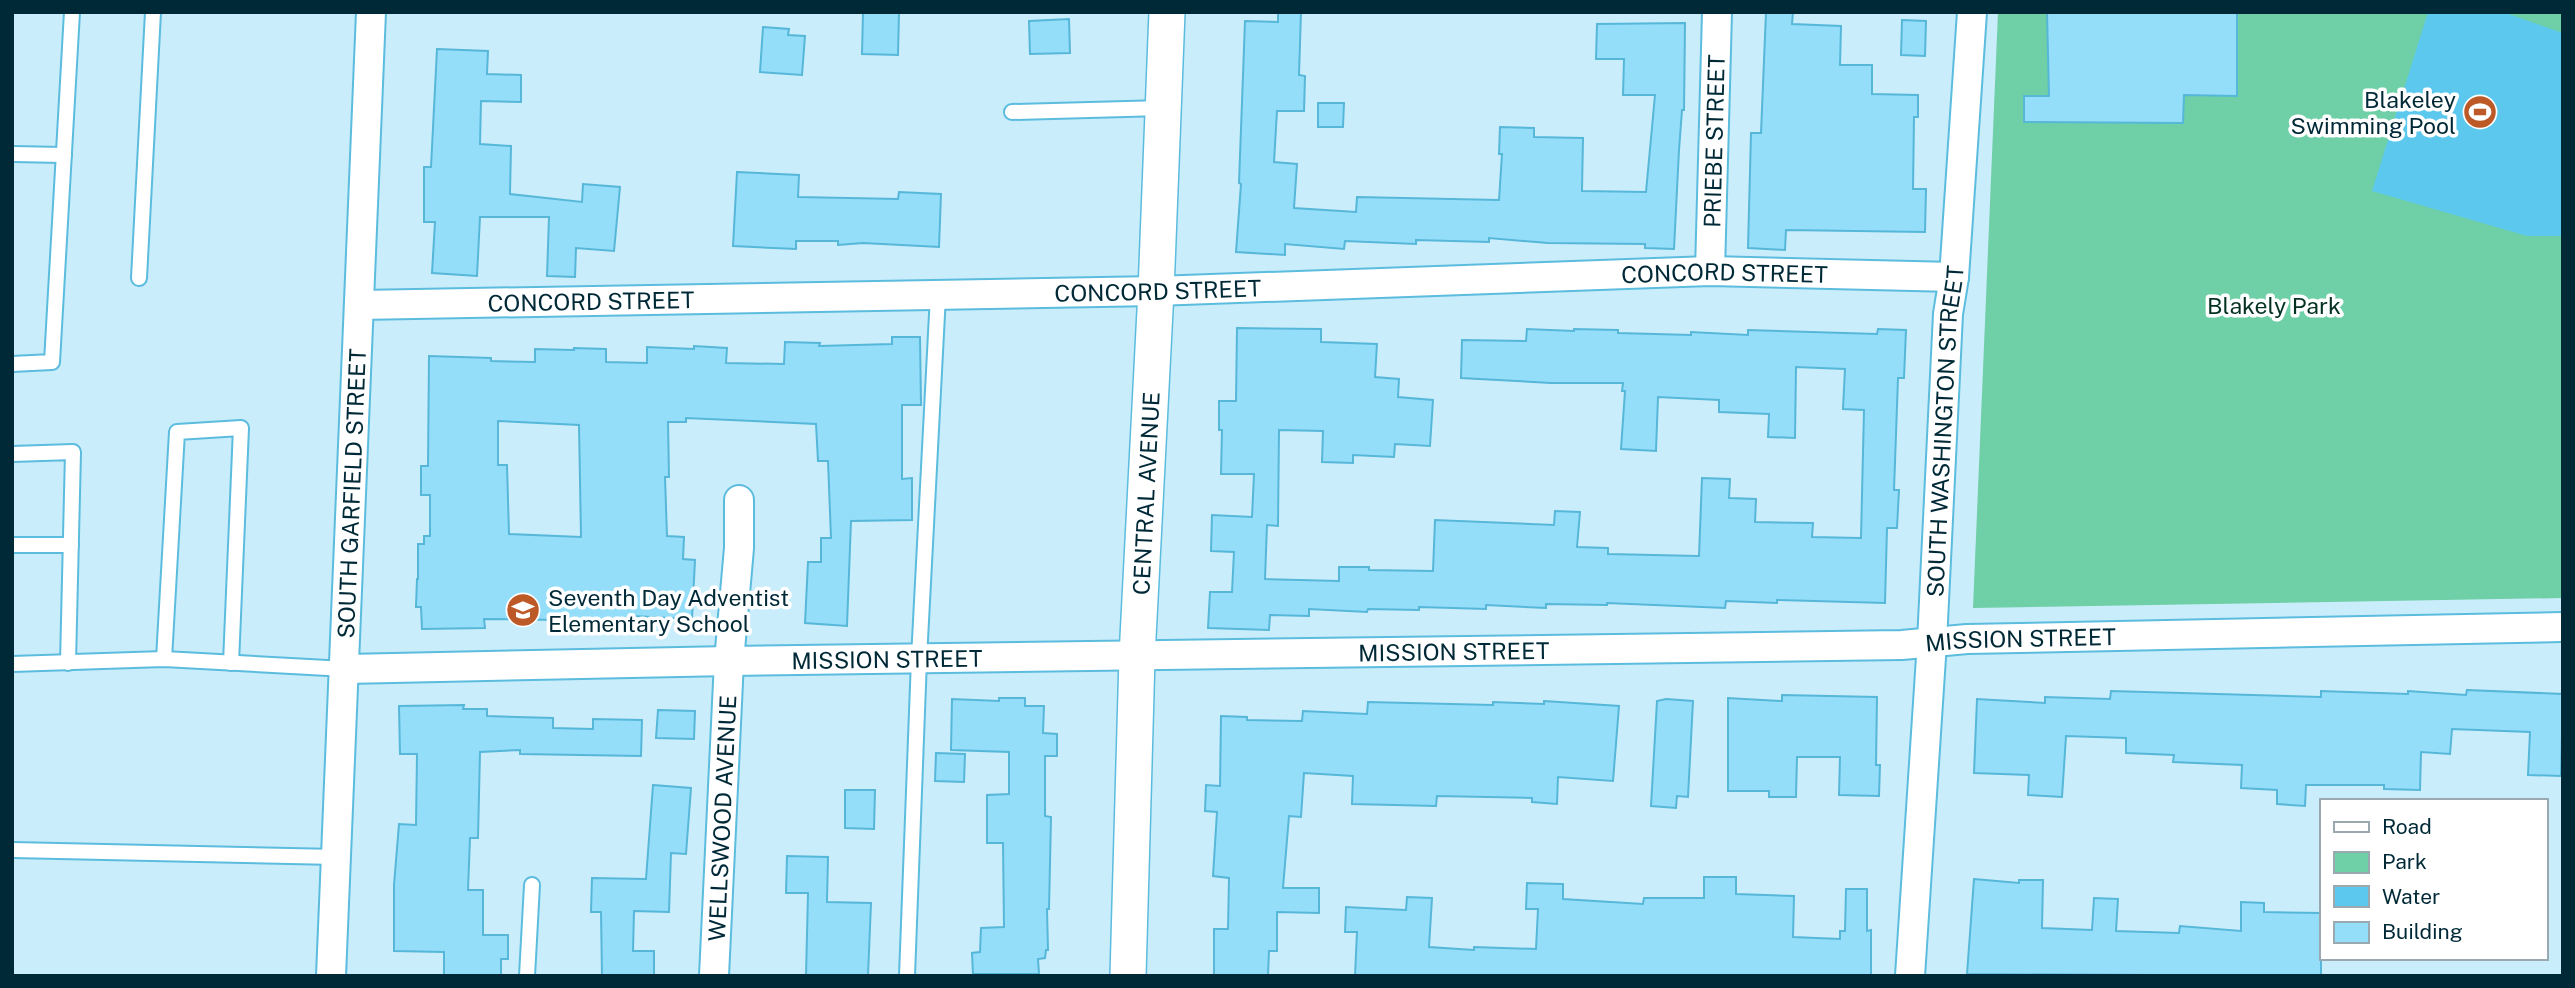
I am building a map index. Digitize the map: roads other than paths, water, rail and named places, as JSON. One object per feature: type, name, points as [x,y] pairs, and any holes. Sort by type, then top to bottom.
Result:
[{"type":"street","name":"SOUTH GARFIELD STREET","points":[[331,976],[346,669],[371,12]]},
{"type":"street","name":"CENTRAL AVENUE","points":[[1128,976],[1137,657],[1167,12]]},
{"type":"street","name":"PRIEBE STREET","points":[[1710,271],[1717,12]]},
{"type":"street","name":"SOUTH WASHINGTON STREET","points":[[1910,976],[1932,642],[1948,314],[1954,277],[1972,12]]},
{"type":"street","name":"CONCORD STREET","points":[[360,305],[1156,291],[1710,271],[1954,277]]},
{"type":"street","name":"WELLSWOOD AVENUE","points":[[714,976],[729,661],[739,548],[739,500]]},
{"type":"street","name":"MISSION STREET","points":[[346,669],[1902,645],[1981,638],[2563,627]]},
{"type":"lane","points":[[12,364],[52,362],[72,12]]},
{"type":"lane","points":[[139,278],[153,12]]},
{"type":"lane","points":[[1012,112],[1163,108]]},
{"type":"lane","points":[[12,154],[64,155]]},
{"type":"lane","points":[[907,976],[919,659],[938,295]]},
{"type":"lane","points":[[164,659],[177,432],[241,428],[231,663]]},
{"type":"lane","points":[[12,454],[73,452],[68,663]]},
{"type":"lane","points":[[12,545],[71,545]]},
{"type":"lane","points":[[12,664],[164,659],[346,669]]},
{"type":"lane","points":[[12,850],[337,857]]},
{"type":"lane","points":[[527,976],[532,886]]},
{"type":"water","name":"Blakeley Swimming Pool","points":[[2428,12],[2503,12],[2563,33],[2563,236],[2527,236],[2372,191]]},
{"type":"place","name":"Blakeley Swimming Pool","points":[[2480,112]]},
{"type":"place","name":"Seventh Day Adventist Elementary School","points":[[523,610]]},
{"type":"park label","name":"Blakely Park","points":[[2274,305]]}]
